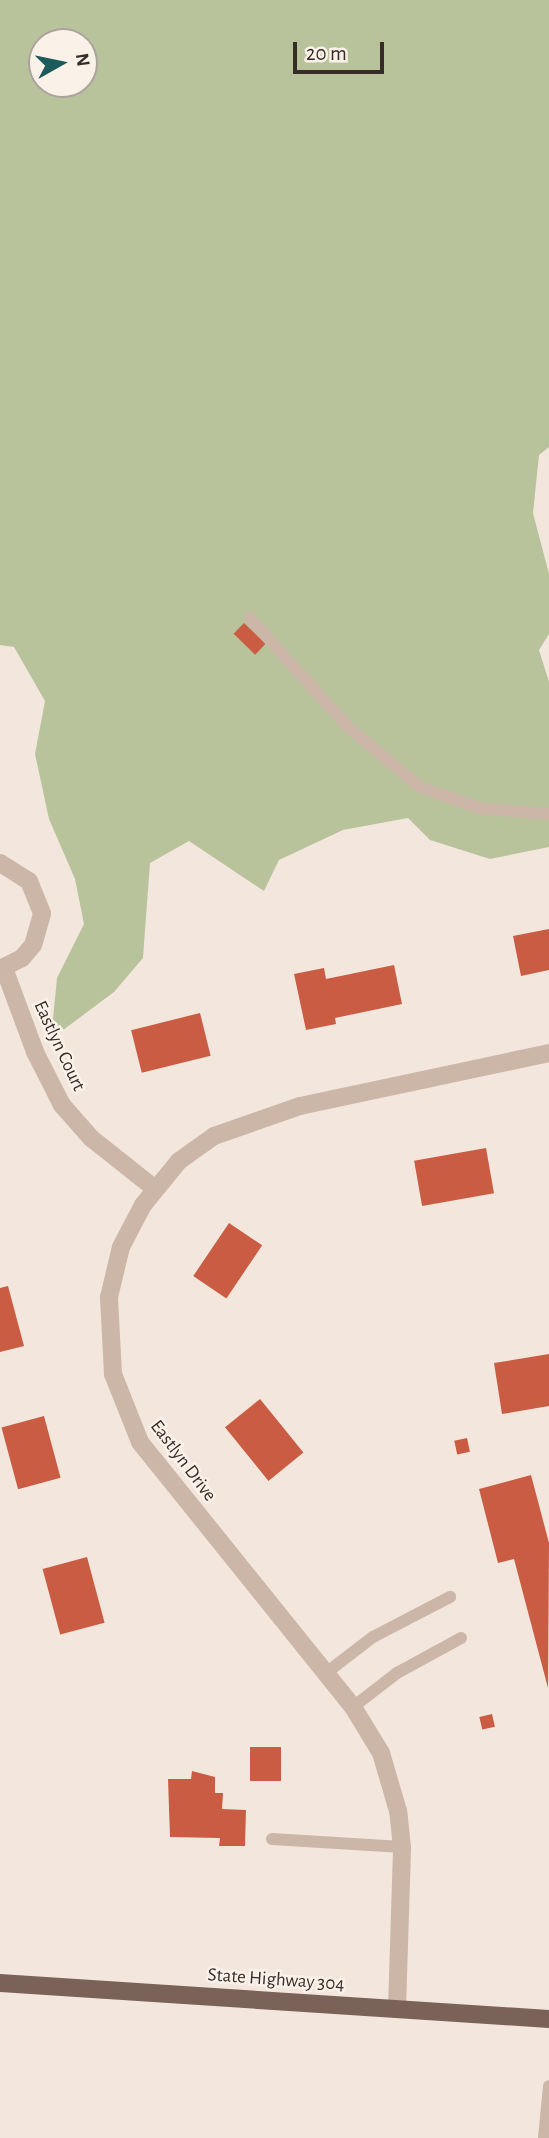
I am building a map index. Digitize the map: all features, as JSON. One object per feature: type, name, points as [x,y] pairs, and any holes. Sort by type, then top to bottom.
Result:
[{"type":"main road","name":"State Highway 304","points":[[0,1983],[549,2019]]},
{"type":"street","name":"Eastlyn Court","points":[[0,863],[29,881],[42,914],[33,945],[2,968],[35,1052],[62,1105],[91,1138],[154,1188]]},
{"type":"street","name":"Eastlyn Drive","points":[[397,2009],[402,1847],[398,1811],[382,1753],[353,1707],[156,1464],[127,1419],[118,1395],[109,1352],[109,1297],[121,1247],[154,1188],[196,1148],[252,1119],[549,1053]]},
{"type":"lane","points":[[250,618],[348,727],[421,787],[479,808],[549,814]]},
{"type":"lane","points":[[326,1673],[373,1637],[450,1597]]},
{"type":"lane","points":[[353,1707],[397,1673],[461,1638]]},
{"type":"lane","points":[[272,1839],[402,1847]]},
{"type":"lane","points":[[544,2138],[549,2086]]},
{"type":"green space","points":[[0,0],[549,0],[549,447],[539,455],[533,513],[549,574],[549,634],[539,650],[549,682],[549,847],[490,859],[430,840],[408,818],[343,830],[279,860],[264,891],[189,841],[150,863],[143,958],[114,992],[51,1039],[57,978],[84,924],[75,879],[49,819],[35,754],[45,701],[14,647],[0,645]]},
{"type":"building","points":[[244,623],[266,644],[255,655],[234,634]]},
{"type":"building","points":[[549,929],[549,970],[521,976],[513,936]]},
{"type":"building","points":[[394,965],[402,1004],[335,1018],[336,1024],[306,1030],[294,974],[324,968],[326,979]]},
{"type":"building","points":[[200,1013],[211,1056],[142,1073],[131,1030]]},
{"type":"building","points":[[486,1148],[494,1193],[422,1206],[414,1161]]},
{"type":"building","points":[[229,1223],[262,1245],[226,1298],[193,1276]]},
{"type":"building","points":[[8,1286],[24,1346],[0,1352],[0,1288]]},
{"type":"building","points":[[549,1354],[549,1406],[502,1414],[494,1363]]},
{"type":"building","points":[[260,1399],[303,1453],[268,1481],[225,1427]]},
{"type":"building","points":[[44,1416],[61,1478],[18,1489],[1,1427]]},
{"type":"building","points":[[467,1438],[470,1452],[457,1454],[454,1441]]},
{"type":"building","points":[[531,1475],[549,1543],[548,1688],[514,1559],[498,1563],[479,1489]]},
{"type":"building","points":[[87,1557],[105,1623],[60,1635],[43,1569]]},
{"type":"building","points":[[492,1714],[495,1727],[482,1730],[479,1717]]},
{"type":"building","points":[[250,1747],[281,1747],[281,1781],[250,1781]]},
{"type":"building","points":[[192,1771],[215,1777],[215,1793],[223,1793],[222,1809],[246,1810],[245,1846],[219,1846],[220,1838],[170,1837],[168,1779],[191,1779]]}]
